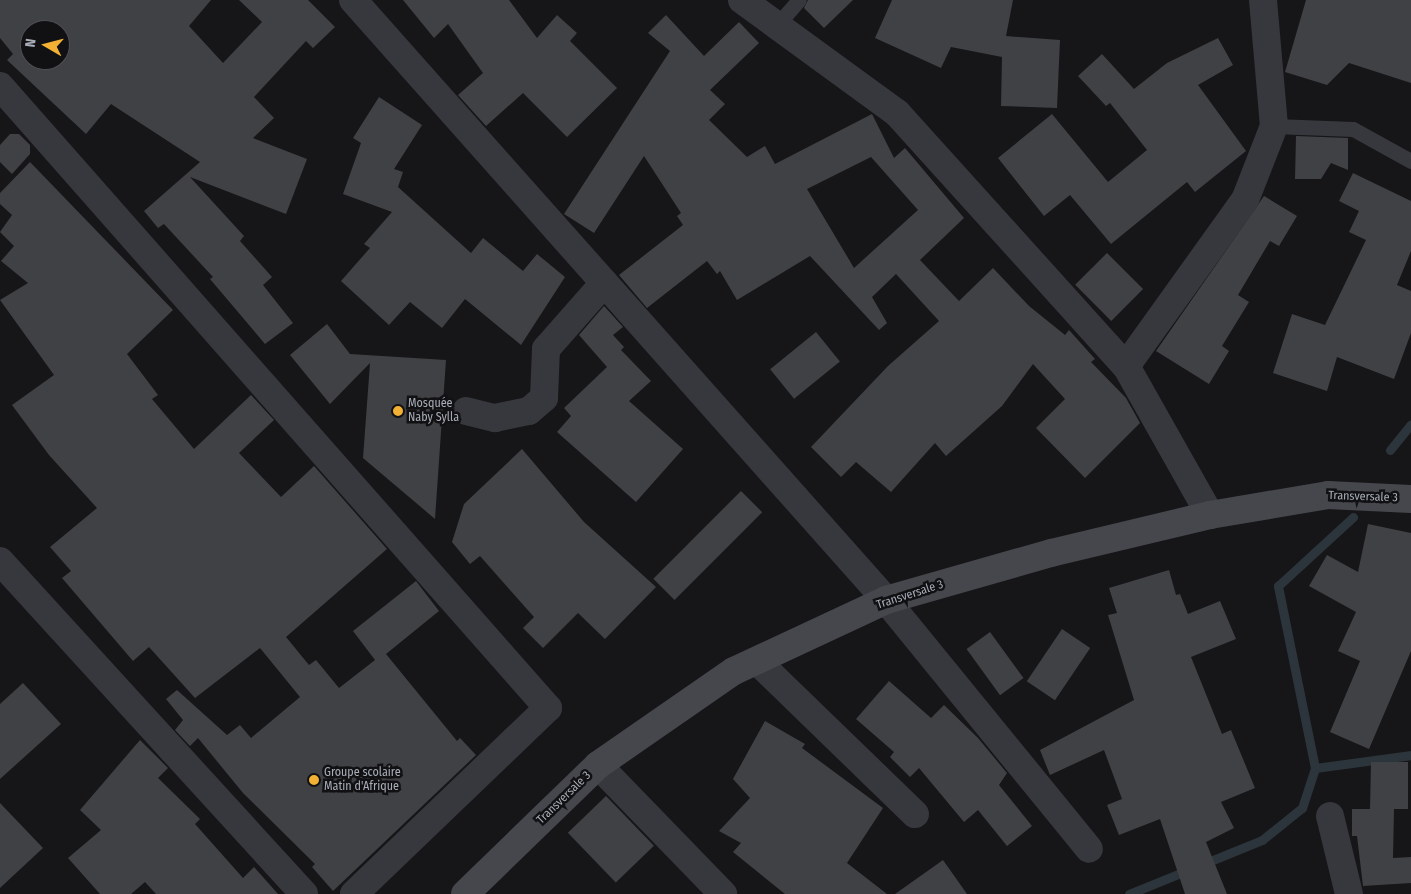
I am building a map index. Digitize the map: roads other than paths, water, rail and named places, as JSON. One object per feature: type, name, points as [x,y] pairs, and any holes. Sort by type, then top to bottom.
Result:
[{"type":"main road","name":"Transversale 3","points":[[465,894],[598,765],[757,661],[886,600],[1051,553],[1210,515],[1328,496],[1411,499]]},
{"type":"street","points":[[353,0],[886,600],[1089,849]]},
{"type":"street","points":[[742,0],[896,113],[1126,366],[1210,515]]},
{"type":"street","points":[[1126,366],[1244,200],[1274,126],[1263,0]]},
{"type":"street","points":[[0,86],[548,708],[354,894]]},
{"type":"street","points":[[466,411],[496,418],[529,411],[544,398],[546,349],[604,283]]},
{"type":"street","points":[[0,561],[304,894]]},
{"type":"street","points":[[757,661],[915,814]]},
{"type":"street","points":[[598,765],[723,894]]},
{"type":"street","points":[[1330,816],[1350,894]]},
{"type":"lane","points":[[777,25],[800,0]]},
{"type":"lane","points":[[1274,126],[1353,129],[1411,161]]},
{"type":"waterway","points":[[1390,450],[1411,424]]},
{"type":"waterway","points":[[1203,864],[1262,840],[1302,808],[1315,768],[1278,586],[1353,517]]},
{"type":"waterway","points":[[1315,768],[1411,755]]},
{"type":"waterway","points":[[1129,894],[1188,870]]},
{"type":"place","name":"Mosquée Naby Sylla","points":[[398,411]]},
{"type":"place","name":"Groupe scolaire Matin d'Afrique","points":[[314,780]]}]
